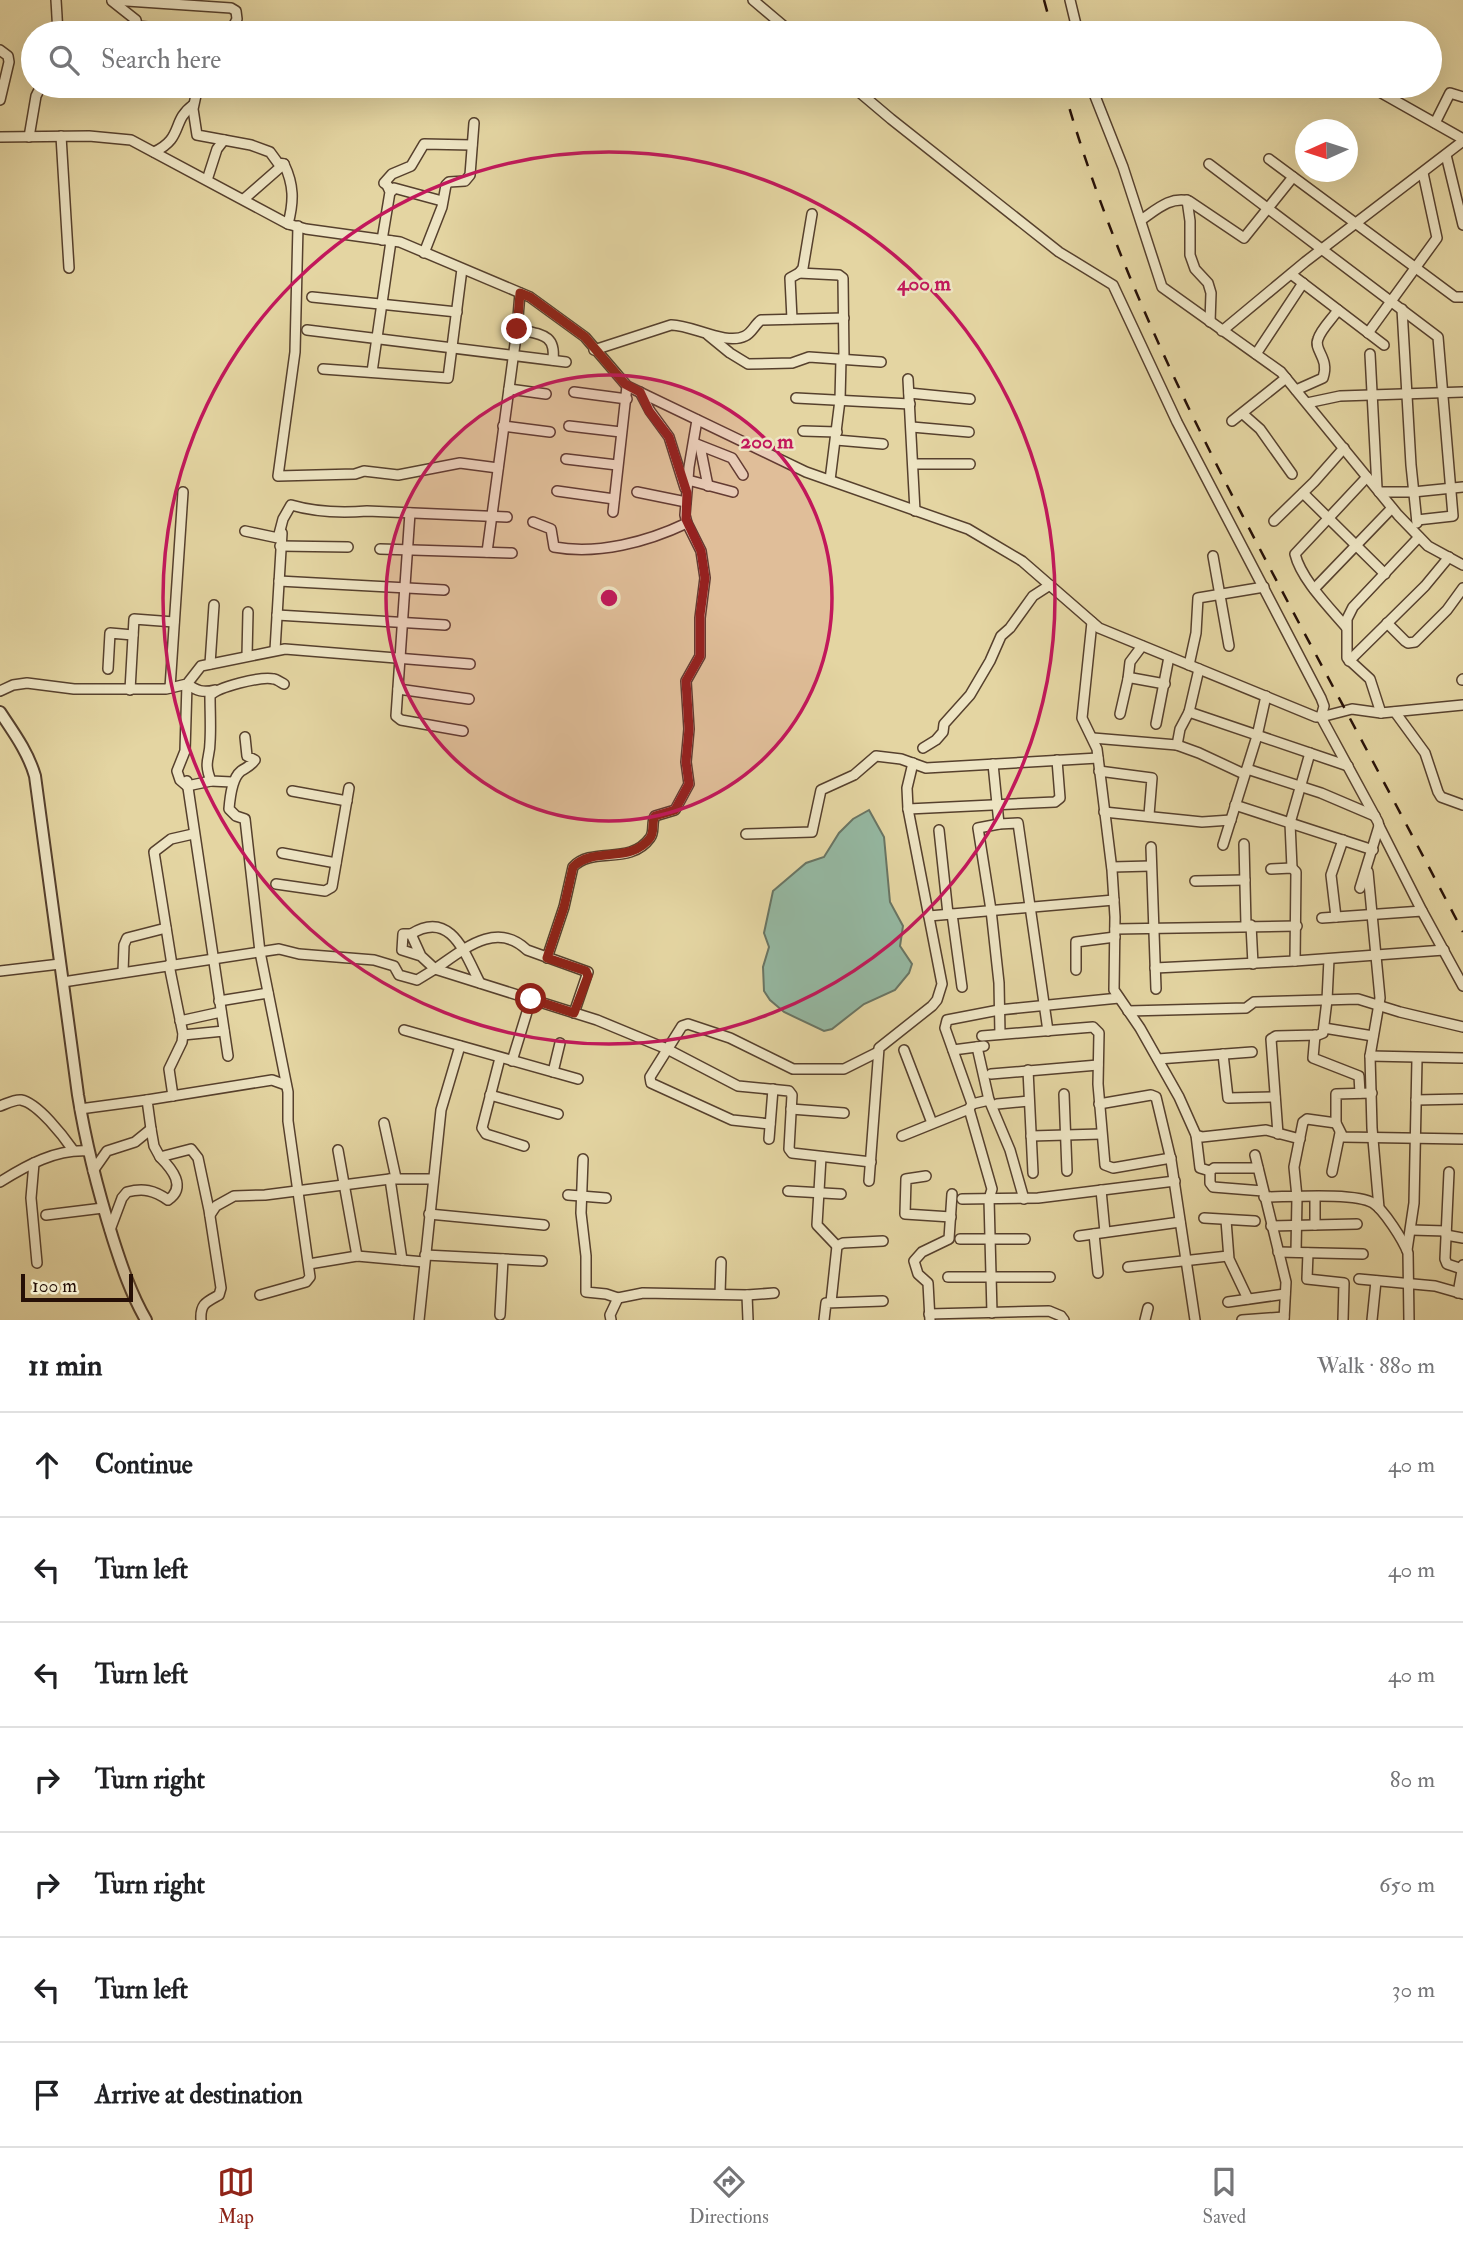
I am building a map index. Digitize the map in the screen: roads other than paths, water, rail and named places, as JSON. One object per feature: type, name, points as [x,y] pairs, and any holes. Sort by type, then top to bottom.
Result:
[{"type":"street","points":[[55,0],[57,21]]},
{"type":"street","points":[[112,0],[231,8],[236,11],[235,21]]},
{"type":"street","points":[[112,0],[136,21]]},
{"type":"street","points":[[753,0],[778,21]]},
{"type":"street","points":[[1070,0],[1075,21]]},
{"type":"street","points":[[0,50],[8,56],[9,62],[0,100]]},
{"type":"street","points":[[1435,123],[1450,93],[1463,97]]},
{"type":"street","points":[[29,137],[36,98]]},
{"type":"street","points":[[195,98],[193,105],[197,135],[251,145],[270,152],[278,163],[284,164]]},
{"type":"street","points":[[866,98],[1059,251],[1113,285],[1177,422],[1321,698],[1324,706],[1321,718],[1463,986]]},
{"type":"street","points":[[1096,98],[1142,220],[1162,286],[1286,378],[1416,534],[1428,546],[1463,565]]},
{"type":"street","points":[[1222,331],[1463,140],[1391,98]]},
{"type":"street","points":[[154,152],[174,137],[183,113],[193,105]]},
{"type":"street","points":[[424,253],[442,207],[446,185],[449,182],[465,181],[469,177],[474,123]]},
{"type":"street","points":[[61,136],[69,268]]},
{"type":"street","points":[[0,137],[89,136],[131,140],[293,225],[386,240],[530,297],[585,337],[627,386],[806,472],[968,529],[1022,561],[1099,628],[1321,718],[1352,709],[1381,713],[1463,705]]},
{"type":"street","points":[[207,180],[217,149],[224,140]]},
{"type":"street","points":[[372,372],[381,306],[390,192],[384,183],[392,174],[411,166],[424,144],[472,145]]},
{"type":"street","points":[[1446,155],[1463,225]]},
{"type":"street","points":[[1269,159],[1415,268],[1455,296],[1463,297]]},
{"type":"street","points":[[244,200],[284,164]]},
{"type":"street","points":[[284,164],[293,183],[295,352],[278,476],[355,474],[364,471],[398,475],[460,463],[498,468]]},
{"type":"street","points":[[1209,164],[1438,337],[1453,516],[1417,520]]},
{"type":"street","points":[[1368,333],[1438,236],[1423,173]]},
{"type":"street","points":[[1142,220],[1168,202],[1187,200],[1241,238],[1246,237],[1293,177]]},
{"type":"street","points":[[387,185],[392,191],[394,188],[442,201]]},
{"type":"street","points":[[1187,200],[1190,255],[1195,269],[1208,283],[1211,293],[1210,322]]},
{"type":"street","points":[[799,273],[803,268],[812,214]]},
{"type":"street","points":[[323,369],[446,379],[450,373],[462,269]]},
{"type":"street","points":[[792,319],[789,280],[792,276],[799,273],[839,275],[843,278],[840,400],[830,480]]},
{"type":"street","points":[[1291,274],[1384,345]]},
{"type":"street","points":[[1256,354],[1303,284]]},
{"type":"street","points":[[487,552],[520,293]]},
{"type":"street","points":[[312,297],[457,312]]},
{"type":"street","points":[[1381,713],[1370,679],[1349,661],[1346,654],[1346,627],[1353,607],[1385,574],[1416,534],[1402,309]]},
{"type":"street","points":[[1296,390],[1323,378],[1326,363],[1317,347],[1318,339],[1338,310]]},
{"type":"street","points":[[594,350],[671,325],[680,325],[708,335],[739,338],[747,335],[761,320],[844,318]]},
{"type":"street","points":[[517,329],[552,341],[555,346],[553,360]]},
{"type":"street","points":[[307,330],[566,362]]},
{"type":"street","points":[[708,335],[748,364],[792,363],[809,357],[881,362]]},
{"type":"street","points":[[1370,354],[1378,491]]},
{"type":"street","points":[[1232,421],[1286,378]]},
{"type":"street","points":[[908,379],[915,511]]},
{"type":"street","points":[[613,512],[627,386]]},
{"type":"street","points":[[509,389],[546,394]]},
{"type":"street","points":[[574,392],[627,399]]},
{"type":"street","points":[[640,392],[649,411],[669,437],[686,497]]},
{"type":"street","points":[[1307,403],[1325,398],[1463,392]]},
{"type":"street","points":[[909,393],[970,399]]},
{"type":"street","points":[[796,398],[910,404]]},
{"type":"street","points":[[1244,414],[1260,429],[1292,474]]},
{"type":"street","points":[[547,958],[564,907],[573,867],[584,859],[636,850],[651,837],[655,816],[675,810],[688,788],[686,762],[689,729],[686,681],[700,656],[700,615],[705,578],[701,551],[687,523],[686,497],[697,444],[697,419]]},
{"type":"street","points":[[503,426],[550,432]]},
{"type":"street","points":[[569,426],[621,432]]},
{"type":"street","points":[[912,427],[969,432]]},
{"type":"street","points":[[803,431],[883,444]]},
{"type":"street","points":[[697,444],[732,458],[743,475]]},
{"type":"street","points":[[697,444],[708,486]]},
{"type":"street","points":[[1274,521],[1344,449]]},
{"type":"street","points":[[566,459],[617,465]]},
{"type":"street","points":[[914,464],[970,464]]},
{"type":"street","points":[[1346,627],[1314,589],[1295,554],[1367,477]]},
{"type":"street","points":[[688,480],[733,492]]},
{"type":"street","points":[[1378,491],[1413,492],[1463,487]]},
{"type":"street","points":[[557,491],[614,499]]},
{"type":"street","points":[[170,688],[183,492]]},
{"type":"street","points":[[637,492],[686,497]]},
{"type":"street","points":[[1303,493],[1326,519],[1385,574]]},
{"type":"street","points":[[245,531],[278,538],[291,505],[308,510],[507,517]]},
{"type":"street","points":[[1314,589],[1392,508]]},
{"type":"street","points":[[410,513],[396,713],[398,719],[463,731]]},
{"type":"street","points":[[275,650],[280,546],[284,519]]},
{"type":"street","points":[[533,522],[551,529],[554,547],[585,549],[651,539],[687,523]]},
{"type":"street","points":[[280,546],[348,547]]},
{"type":"street","points":[[380,549],[512,553]]},
{"type":"street","points":[[1213,556],[1229,646]]},
{"type":"street","points":[[1349,661],[1425,586],[1449,557]]},
{"type":"street","points":[[279,581],[444,590]]},
{"type":"street","points":[[923,748],[936,740],[943,732],[944,724],[970,695],[990,661],[1000,636],[1033,596],[1050,585]]},
{"type":"street","points":[[1177,745],[1180,729],[1189,712],[1198,598],[1264,587]]},
{"type":"street","points":[[1387,623],[1408,643],[1415,642],[1447,610],[1463,588]]},
{"type":"street","points":[[210,664],[214,605]]},
{"type":"street","points":[[247,656],[248,612]]},
{"type":"street","points":[[277,615],[445,625]]},
{"type":"street","points":[[130,690],[134,619],[174,622]]},
{"type":"street","points":[[1092,622],[1082,718],[1093,738],[1098,758],[1112,867],[1114,982],[1119,998],[1179,1097],[1196,1135],[1200,1168],[1210,1171],[1216,1168],[1258,1168]]},
{"type":"street","points":[[108,669],[110,633],[133,635]]},
{"type":"street","points":[[1120,714],[1130,662],[1142,646]]},
{"type":"street","points":[[232,782],[187,783],[180,780],[177,771],[185,751],[187,684],[201,666],[290,649],[470,664]]},
{"type":"street","points":[[1156,724],[1166,684],[1169,657]]},
{"type":"street","points":[[0,691],[27,683],[74,689],[130,690],[170,688],[187,684],[197,691],[206,692],[264,679],[275,678],[284,684]]},
{"type":"street","points":[[1128,679],[1166,684]]},
{"type":"street","points":[[398,689],[468,699]]},
{"type":"street","points":[[211,781],[206,756],[211,747],[210,696],[215,690]]},
{"type":"street","points":[[1223,845],[1257,736],[1266,696]]},
{"type":"street","points":[[0,712],[22,744],[35,776],[88,1151],[126,1280],[146,1320]]},
{"type":"street","points":[[1189,712],[1348,766]]},
{"type":"street","points":[[1395,712],[1425,752],[1441,797],[1463,805]]},
{"type":"street","points":[[245,737],[247,756],[256,761],[239,772],[232,782],[233,793],[229,809],[236,816],[245,819],[260,952],[288,1092],[288,1121],[310,1277],[306,1282],[260,1295]]},
{"type":"street","points":[[1093,738],[1177,745],[1245,771],[1301,787],[1375,816]]},
{"type":"street","points":[[1295,961],[1297,875],[1292,868],[1290,823],[1310,753]]},
{"type":"street","points":[[746,834],[811,832],[821,790],[854,775],[876,757],[901,759],[922,768],[1098,758]]},
{"type":"street","points":[[908,810],[1058,801],[1057,760]]},
{"type":"street","points":[[869,1181],[878,1052],[882,1045],[932,1006],[940,993],[941,974],[908,810],[908,788],[913,763]]},
{"type":"street","points":[[993,764],[999,824]]},
{"type":"street","points":[[1099,771],[1152,778],[1149,815]]},
{"type":"street","points":[[187,783],[228,1056]]},
{"type":"street","points":[[276,884],[328,891],[332,887],[349,788]]},
{"type":"street","points":[[292,791],[347,801]]},
{"type":"street","points":[[1235,805],[1373,850]]},
{"type":"street","points":[[1104,812],[1202,822],[1230,820]]},
{"type":"street","points":[[1000,1034],[999,983],[978,828],[999,824],[1018,823],[1048,1031]]},
{"type":"street","points":[[1360,888],[1379,826]]},
{"type":"street","points":[[939,830],[962,987]]},
{"type":"street","points":[[173,1096],[169,1069],[183,1035],[154,852],[173,838],[193,834]]},
{"type":"street","points":[[1336,917],[1331,875],[1343,841]]},
{"type":"street","points":[[1244,844],[1253,964]]},
{"type":"street","points":[[1151,847],[1156,989]]},
{"type":"street","points":[[282,853],[336,863]]},
{"type":"street","points":[[1368,864],[1374,956],[1380,998],[1370,1056],[1379,1208]]},
{"type":"street","points":[[1112,867],[1151,866]]},
{"type":"street","points":[[1271,869],[1292,868]]},
{"type":"street","points":[[1195,881],[1245,880]]},
{"type":"street","points":[[929,916],[1114,900]]},
{"type":"street","points":[[1322,918],[1422,911]]},
{"type":"street","points":[[1076,970],[1076,942],[1115,933],[1153,928],[1297,926]]},
{"type":"street","points":[[123,972],[124,945],[127,938],[166,928]]},
{"type":"street","points":[[421,956],[402,950],[403,934],[411,934],[421,928],[445,930],[456,937],[480,983]]},
{"type":"street","points":[[411,934],[421,956],[435,969],[597,1020],[667,1049],[738,1086],[787,1090],[791,1093],[790,1151],[794,1154],[870,1162]]},
{"type":"street","points":[[63,982],[279,949],[299,954],[374,960],[394,966],[400,975],[417,980],[481,939],[504,936],[527,950],[588,972],[574,1013]]},
{"type":"street","points":[[1155,968],[1444,950]]},
{"type":"street","points":[[1278,1134],[1271,1039],[1276,1035],[1321,1035],[1327,1000],[1329,959]]},
{"type":"street","points":[[0,971],[60,964]]},
{"type":"street","points":[[219,1001],[268,993]]},
{"type":"street","points":[[992,1313],[989,1199],[991,1180],[976,1139],[970,1107],[945,1028],[947,1020],[999,1010],[1119,998]]},
{"type":"street","points":[[512,1061],[531,999]]},
{"type":"street","points":[[1128,1011],[1246,1008],[1254,1002],[1358,999],[1463,1027]]},
{"type":"street","points":[[180,1021],[221,1012]]},
{"type":"street","points":[[770,1124],[732,1120],[651,1083],[650,1077],[682,1026],[688,1024],[730,1038],[797,1070],[844,1069],[878,1052]]},
{"type":"street","points":[[953,1050],[981,1043],[1000,1034],[1093,1027],[1099,1033],[1099,1104],[1103,1161],[1108,1167],[1171,1158]]},
{"type":"street","points":[[1324,1028],[1373,1036]]},
{"type":"street","points":[[404,1030],[578,1079]]},
{"type":"street","points":[[183,1035],[224,1031]]},
{"type":"street","points":[[1315,1035],[1314,1058],[1359,1076],[1360,1093]]},
{"type":"street","points":[[553,1072],[561,1043]]},
{"type":"street","points":[[981,1043],[993,1102],[1024,1199]]},
{"type":"street","points":[[419,1320],[442,1104],[460,1046]]},
{"type":"street","points":[[904,1050],[932,1124]]},
{"type":"street","points":[[1158,1059],[1252,1052]]},
{"type":"street","points":[[1223,1054],[1228,1098],[1275,1097]]},
{"type":"street","points":[[1370,1056],[1463,1058]]},
{"type":"street","points":[[500,1058],[482,1125],[483,1132],[524,1146]]},
{"type":"street","points":[[1407,1252],[1414,1203],[1417,1059]]},
{"type":"street","points":[[991,1073],[1098,1065]]},
{"type":"street","points":[[1028,1070],[1033,1173]]},
{"type":"street","points":[[80,1109],[272,1080],[286,1084]]},
{"type":"street","points":[[769,1139],[773,1089]]},
{"type":"street","points":[[1332,1172],[1338,1128],[1337,1093],[1372,1093]]},
{"type":"street","points":[[1064,1094],[1067,1171]]},
{"type":"street","points":[[490,1095],[558,1114]]},
{"type":"street","points":[[1099,1104],[1151,1095],[1156,1097],[1171,1158],[1195,1320]]},
{"type":"street","points":[[1416,1100],[1463,1099]]},
{"type":"street","points":[[0,1107],[20,1100],[26,1102],[54,1125],[74,1150]]},
{"type":"street","points":[[110,1230],[122,1198],[127,1192],[147,1189],[158,1192],[168,1200],[175,1194],[177,1186],[173,1171],[159,1157],[147,1100]]},
{"type":"street","points":[[902,1136],[970,1107],[993,1102],[1029,1101]]},
{"type":"street","points":[[791,1109],[844,1113]]},
{"type":"street","points":[[1296,1252],[1297,1197],[1294,1167],[1304,1120],[1338,1128],[1347,1138],[1463,1139]]},
{"type":"street","points":[[384,1123],[402,1260]]},
{"type":"street","points":[[93,1171],[107,1150],[135,1142],[152,1129]]},
{"type":"street","points":[[1196,1135],[1202,1137],[1254,1130],[1300,1139]]},
{"type":"street","points":[[1031,1136],[1101,1133]]},
{"type":"street","points":[[159,1157],[191,1149],[198,1158],[221,1288],[219,1295],[206,1300],[202,1305],[201,1320]]},
{"type":"street","points":[[338,1150],[357,1256]]},
{"type":"street","points":[[0,1182],[63,1151],[88,1151]]},
{"type":"street","points":[[1242,1320],[1284,1319],[1286,1282],[1255,1155]]},
{"type":"street","points":[[821,1157],[817,1225],[837,1246],[831,1302]]},
{"type":"street","points":[[583,1159],[581,1196],[586,1292],[618,1298],[643,1293],[774,1293]]},
{"type":"street","points":[[34,1163],[31,1198],[37,1263]]},
{"type":"street","points":[[1210,1171],[1210,1183],[1213,1187],[1297,1197],[1361,1198],[1379,1208],[1407,1252],[1409,1320]]},
{"type":"street","points":[[1359,1279],[1435,1286],[1460,1293],[1463,1267],[1445,1261],[1449,1172]]},
{"type":"street","points":[[926,1176],[906,1179],[905,1214],[951,1217]]},
{"type":"street","points":[[210,1215],[216,1206],[234,1196],[298,1191],[393,1178],[433,1178]]},
{"type":"street","points":[[962,1199],[1024,1199],[1175,1181]]},
{"type":"street","points":[[1101,1190],[1105,1232]]},
{"type":"street","points":[[788,1191],[841,1194]]},
{"type":"street","points":[[952,1194],[949,1239],[922,1252],[914,1261],[918,1274],[925,1277],[929,1283],[930,1317],[1049,1311],[1064,1320]]},
{"type":"street","points":[[568,1195],[606,1198]]},
{"type":"street","points":[[1315,1197],[1315,1225]]},
{"type":"street","points":[[46,1214],[103,1208]]},
{"type":"street","points":[[429,1214],[544,1225]]},
{"type":"street","points":[[1204,1218],[1255,1221]]},
{"type":"street","points":[[1226,1220],[1228,1256],[1248,1299]]},
{"type":"street","points":[[1079,1236],[1180,1222]]},
{"type":"street","points":[[1271,1226],[1357,1224]]},
{"type":"street","points":[[1411,1230],[1446,1233],[1463,1238]]},
{"type":"street","points":[[1094,1234],[1098,1273]]},
{"type":"street","points":[[960,1239],[1026,1239]]},
{"type":"street","points":[[837,1246],[843,1243],[883,1241]]},
{"type":"street","points":[[1278,1252],[1363,1254]]},
{"type":"street","points":[[1308,1253],[1307,1279],[1344,1283],[1343,1320]]},
{"type":"street","points":[[309,1264],[357,1256],[402,1260],[542,1261]]},
{"type":"street","points":[[1128,1267],[1228,1256]]},
{"type":"street","points":[[500,1315],[503,1259]]},
{"type":"street","points":[[720,1294],[721,1262]]},
{"type":"street","points":[[948,1276],[1050,1277]]},
{"type":"street","points":[[1372,1320],[1376,1281]]},
{"type":"street","points":[[1228,1301],[1285,1294]]},
{"type":"street","points":[[747,1295],[748,1320]]},
{"type":"street","points":[[611,1320],[610,1315],[618,1298]]},
{"type":"street","points":[[824,1320],[824,1306],[831,1302],[883,1301]]},
{"type":"street","points":[[1145,1320],[1148,1308]]},
{"type":"railway","points":[[1044,0],[1050,21]]},
{"type":"railway","points":[[1067,98],[1109,225],[1166,360],[1231,493],[1463,932]]}]
